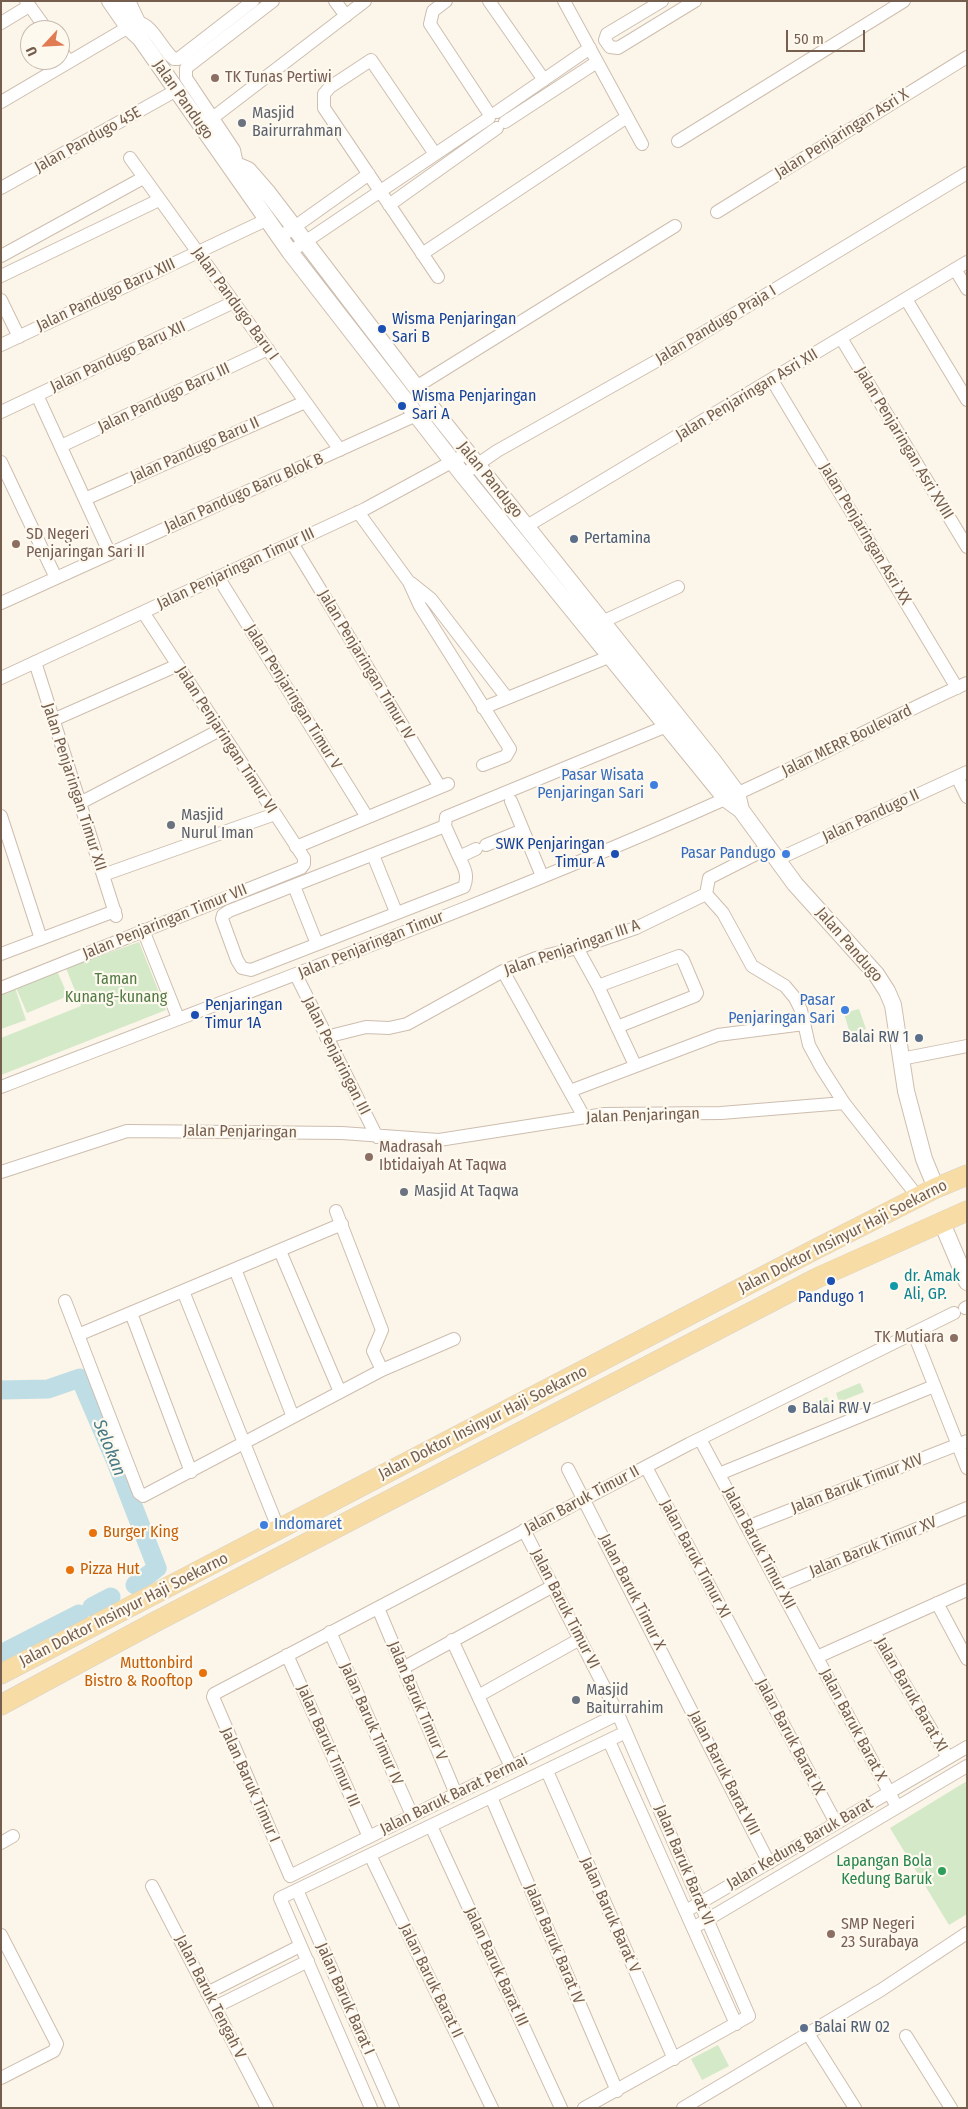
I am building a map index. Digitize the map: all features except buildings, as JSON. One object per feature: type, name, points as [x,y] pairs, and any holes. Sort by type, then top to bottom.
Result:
[{"type":"main road","name":"Jalan Doktor Insinyur Haji Soekarno","points":[[1,1674],[927,1192],[967,1175]]},
{"type":"main road","name":"Jalan Doktor Insinyur Haji Soekarno","points":[[1,1705],[189,1604],[817,1278],[967,1211]]},
{"type":"main road","points":[[688,1317],[685,1322],[688,1335],[700,1338]]},
{"type":"main road","points":[[653,1335],[660,1337],[665,1342],[667,1350],[665,1357]]},
{"type":"main road","points":[[178,1582],[178,1593],[189,1604]]},
{"type":"main road","points":[[147,1599],[152,1600],[160,1607],[160,1613],[155,1622]]},
{"type":"street","name":"Jalan Pandugo","points":[[110,1],[135,29],[176,91],[207,122],[266,220],[290,252],[425,411],[473,458],[604,621],[674,723],[732,796],[772,854],[876,974],[888,991],[893,1004],[906,1091],[924,1159],[927,1192]]},
{"type":"street","name":"Jalan Pandugo","points":[[127,1],[135,29]]},
{"type":"street","points":[[70,62],[135,29],[147,26],[168,54],[174,59],[178,59],[253,1]]},
{"type":"street","points":[[273,1],[186,68],[186,78],[207,122],[365,1]]},
{"type":"street","points":[[334,1],[346,16]]},
{"type":"street","points":[[446,1],[433,11],[430,24],[495,119]]},
{"type":"street","points":[[489,1],[544,80]]},
{"type":"street","points":[[564,1],[642,144]]},
{"type":"street","points":[[662,1],[607,34],[605,40],[610,48],[618,48],[695,1]]},
{"type":"street","points":[[678,141],[904,1]]},
{"type":"street","points":[[1,23],[28,4],[40,20]]},
{"type":"street","points":[[389,204],[544,80],[590,48]]},
{"type":"street","name":"Jalan Penjaringan Asri X","points":[[717,212],[967,56]]},
{"type":"street","points":[[435,154],[374,62],[368,60],[330,87],[322,100],[324,108],[438,277]]},
{"type":"street","points":[[290,252],[435,154],[597,62]]},
{"type":"street","points":[[1,102],[55,70]]},
{"type":"street","name":"Jalan Pandugo 45E","points":[[1,188],[176,91]]},
{"type":"street","points":[[422,254],[627,117]]},
{"type":"street","name":"Jalan Pandugo Baru I","points":[[130,158],[340,450]]},
{"type":"street","name":"Jalan Pandugo","points":[[232,165],[248,170],[258,181],[416,387],[425,411],[458,468],[611,656],[674,723]]},
{"type":"street","name":"Jalan Pandugo Praja I","points":[[473,458],[669,354],[967,173]]},
{"type":"street","points":[[279,238],[369,174]]},
{"type":"street","points":[[1,256],[143,178]]},
{"type":"street","points":[[1,276],[159,200]]},
{"type":"street","name":"Jalan Pandugo Baru XIII","points":[[1,345],[266,220]]},
{"type":"street","points":[[416,387],[675,226]]},
{"type":"street","name":"Jalan Penjaringan Asri XII","points":[[527,526],[967,262]]},
{"type":"street","points":[[955,269],[967,289]]},
{"type":"street","points":[[906,299],[967,400]]},
{"type":"street","points":[[1,300],[19,337]]},
{"type":"street","name":"Jalan Pandugo Baru XII","points":[[1,412],[234,302]]},
{"type":"street","name":"Jalan Penjaringan Asri XVIII","points":[[841,338],[967,547]]},
{"type":"street","name":"Jalan Pandugo Baru III","points":[[60,446],[268,349]]},
{"type":"street","name":"Jalan Penjaringan Asri XX","points":[[772,380],[962,685]]},
{"type":"street","points":[[37,395],[110,554]]},
{"type":"street","name":"Jalan Pandugo Baru II","points":[[85,498],[306,402]]},
{"type":"street","name":"Jalan Pandugo Baru Blok B","points":[[1,604],[425,411]]},
{"type":"street","name":"Jalan Penjaringan Timur III","points":[[1,678],[358,512],[458,468],[473,458]]},
{"type":"street","points":[[1,462],[56,578]]},
{"type":"street","points":[[358,512],[409,582],[420,606],[510,749],[506,756],[483,765]]},
{"type":"street","name":"Jalan Penjaringan Timur IV","points":[[292,543],[444,786],[296,846]]},
{"type":"street","name":"Jalan Penjaringan Timur V","points":[[218,577],[367,817]]},
{"type":"street","points":[[409,582],[431,599],[507,698]]},
{"type":"street","points":[[604,621],[678,587]]},
{"type":"street","name":"Jalan Penjaringan Timur VI","points":[[143,612],[304,858],[304,864],[301,868]]},
{"type":"street","points":[[483,708],[611,656]]},
{"type":"street","name":"Jalan Penjaringan Timur XII","points":[[1,954],[115,914],[34,662]]},
{"type":"street","points":[[53,720],[178,666]]},
{"type":"street","name":"Jalan MERR Boulevard","points":[[732,796],[962,685]]},
{"type":"street","points":[[445,826],[223,915],[222,920],[237,960],[242,968],[251,970],[464,887],[467,880],[466,870],[445,826],[446,818],[674,723]]},
{"type":"street","points":[[80,803],[220,730]]},
{"type":"street","points":[[962,774],[967,797]]},
{"type":"street","name":"Jalan Pandugo II","points":[[706,894],[709,878],[772,854],[962,774]]},
{"type":"street","name":"Jalan Penjaringan Timur","points":[[1,1087],[178,1018],[296,975],[542,876],[732,796]]},
{"type":"street","points":[[511,801],[542,876]]},
{"type":"street","points":[[103,875],[275,814]]},
{"type":"street","points":[[1,816],[41,939]]},
{"type":"street","points":[[459,857],[523,830]]},
{"type":"street","points":[[373,855],[396,912]]},
{"type":"street","name":"Jalan Penjaringan Timur VII","points":[[1,988],[301,868]]},
{"type":"street","points":[[294,886],[317,944]]},
{"type":"street","points":[[706,894],[723,913],[752,966],[785,986],[795,998],[809,1045],[844,1103],[888,1155],[927,1192]]},
{"type":"street","name":"Jalan Penjaringan III A","points":[[326,1037],[366,1027],[389,1028],[407,1024],[503,971],[536,958],[577,948],[636,928],[706,894]]},
{"type":"street","points":[[143,930],[178,1018]]},
{"type":"street","points":[[577,948],[598,986],[635,1066]]},
{"type":"street","points":[[598,986],[679,956],[683,960],[697,993],[695,996],[617,1026]]},
{"type":"street","points":[[503,971],[584,1117]]},
{"type":"street","name":"Jalan Penjaringan III","points":[[296,975],[377,1137]]},
{"type":"street","points":[[570,1091],[718,1035],[804,1024]]},
{"type":"street","points":[[901,1060],[967,1046]]},
{"type":"street","name":"Jalan Penjaringan","points":[[1,1172],[127,1131],[342,1133],[439,1140],[605,1114],[721,1113],[844,1103]]},
{"type":"street","points":[[336,1211],[382,1330],[372,1351],[382,1370]]},
{"type":"street","points":[[942,1223],[967,1282]]},
{"type":"street","points":[[78,1334],[342,1224]]},
{"type":"street","points":[[280,1250],[340,1392]]},
{"type":"street","points":[[234,1270],[293,1416]]},
{"type":"street","points":[[183,1291],[279,1530]]},
{"type":"street","points":[[64,1301],[139,1493],[143,1496],[382,1370],[454,1339]]},
{"type":"street","name":"Jalan Baruk Timur II","points":[[214,1694],[700,1439],[962,1309]]},
{"type":"street","points":[[131,1312],[191,1472]]},
{"type":"street","points":[[914,1334],[934,1386],[962,1443],[967,1468]]},
{"type":"street","points":[[719,1474],[934,1386]]},
{"type":"street","name":"Jalan Baruk Timur XII","points":[[700,1439],[817,1657]]},
{"type":"street","name":"Jalan Baruk Timur XIV","points":[[747,1527],[962,1443]]},
{"type":"street","name":"Jalan Baruk Timur XI","points":[[646,1467],[744,1652]]},
{"type":"street","points":[[568,1469],[584,1499]]},
{"type":"street","name":"Jalan Baruk Timur X","points":[[584,1499],[679,1684]]},
{"type":"street","name":"Jalan Baruk Timur XV","points":[[779,1586],[967,1508]]},
{"type":"street","name":"Jalan Baruk Timur VI","points":[[524,1530],[618,1714]]},
{"type":"street","points":[[402,1668],[553,1586]]},
{"type":"street","points":[[817,1657],[967,1590]]},
{"type":"street","points":[[937,1603],[967,1660]]},
{"type":"street","name":"Jalan Baruk Timur V","points":[[378,1608],[456,1794]]},
{"type":"street","name":"Jalan Baruk Timur IV","points":[[330,1632],[412,1816]]},
{"type":"street","name":"Jalan Baruk Barat XI","points":[[874,1632],[948,1758]]},
{"type":"street","points":[[478,1696],[580,1639]]},
{"type":"street","points":[[452,1640],[511,1767]]},
{"type":"street","name":"Jalan Baruk Barat IX","points":[[744,1652],[836,1823]]},
{"type":"street","name":"Jalan Baruk Timur III","points":[[287,1655],[369,1837]]},
{"type":"street","name":"Jalan Baruk Barat X","points":[[817,1657],[889,1792]]},
{"type":"street","name":"Jalan Baruk Barat VIII","points":[[679,1684],[769,1863]]},
{"type":"street","name":"Jalan Baruk Timur I","points":[[214,1694],[213,1700],[290,1876]]},
{"type":"street","name":"Jalan Baruk Barat Permai","points":[[290,1876],[618,1714]]},
{"type":"street","name":"Jalan Baruk Barat VI","points":[[609,1741],[736,2024],[749,2016],[618,1714]]},
{"type":"street","name":"Jalan Baruk Barat Permai","points":[[280,1898],[626,1732]]},
{"type":"street","name":"Jalan Kedung Baruk Barat","points":[[686,1911],[967,1747]]},
{"type":"street","name":"Jalan Kedung Baruk Barat","points":[[693,1928],[967,1766]]},
{"type":"street","name":"Jalan Baruk Barat V","points":[[547,1771],[674,2060]]},
{"type":"street","name":"Jalan Kedung Baruk Barat","points":[[889,1792],[897,1808]]},
{"type":"street","name":"Jalan Baruk Barat IV","points":[[491,1797],[617,2091]]},
{"type":"street","name":"Jalan Baruk Barat III","points":[[431,1826],[561,2108]]},
{"type":"street","name":"Jalan Baruk Barat II","points":[[370,1855],[492,2108]]},
{"type":"street","name":"Jalan Baruk Tengah V","points":[[152,1886],[267,2108]]},
{"type":"street","name":"Jalan Baruk Barat I","points":[[297,1890],[393,2108]]},
{"type":"street","name":"Jalan Baruk Barat I","points":[[280,1898],[371,2108]]},
{"type":"street","points":[[683,2108],[880,1990],[967,1934]]},
{"type":"street","points":[[1,1935],[57,2044],[54,2051],[1,2078]]},
{"type":"street","points":[[208,1993],[300,1946]]},
{"type":"street","points":[[215,2007],[308,1961]]},
{"type":"street","points":[[584,2108],[674,2060],[736,2024]]},
{"type":"street","points":[[807,2032],[856,2108]]},
{"type":"street","points":[[906,2036],[952,2108]]},
{"type":"green space","name":"Taman Kunang-kunang","points":[[139,942],[166,1010],[1,1075],[1,1038],[81,1006],[66,968]]},
{"type":"green space","points":[[57,971],[68,996],[27,1013],[16,988]]},
{"type":"green space","points":[[15,988],[26,1020],[1,1029],[1,993]]},
{"type":"green space","points":[[859,1009],[866,1029],[850,1034],[844,1013]]},
{"type":"green space","points":[[860,1383],[864,1392],[839,1402],[836,1393]]},
{"type":"green space","points":[[827,1397],[831,1407],[818,1413],[813,1403]]},
{"type":"green space","name":"Lapangan Bola Kedung Baruk","points":[[967,1781],[967,1914],[949,1925],[890,1828]]},
{"type":"green space","points":[[718,2045],[729,2066],[702,2080],[691,2059]]},
{"type":"waterway","name":"Selokan","points":[[1,1390],[48,1389],[80,1378],[116,1462],[157,1568],[135,1585]]},
{"type":"waterway","name":"Selokan","points":[[92,1607],[111,1597]]},
{"type":"waterway","name":"Selokan","points":[[1,1654],[79,1614]]},
{"type":"place","name":"TK Tunas Pertiwi","points":[[215,78]]},
{"type":"place","name":"Masjid Bairurrahman","points":[[242,123]]},
{"type":"place","name":"Wisma Penjaringan Sari B","points":[[382,329]]},
{"type":"place","name":"Wisma Penjaringan Sari A","points":[[402,406]]},
{"type":"place","name":"Pertamina","points":[[574,539]]},
{"type":"place","name":"SD Negeri Penjaringan Sari II","points":[[16,544]]},
{"type":"place","name":"Pasar Wisata Penjaringan Sari","points":[[654,785]]},
{"type":"place","name":"Masjid Nurul Iman","points":[[171,825]]},
{"type":"place","name":"SWK Penjaringan Timur A","points":[[615,854]]},
{"type":"place","name":"Pasar Pandugo","points":[[786,854]]},
{"type":"place","name":"Pasar Penjaringan Sari","points":[[845,1010]]},
{"type":"place","name":"Penjaringan Timur 1A","points":[[195,1015]]},
{"type":"place","name":"Balai RW 1","points":[[919,1038]]},
{"type":"place","name":"Madrasah Ibtidaiyah At Taqwa","points":[[369,1157]]},
{"type":"place","name":"Masjid At Taqwa","points":[[404,1192]]},
{"type":"place","name":"Pandugo 1","points":[[831,1281]]},
{"type":"place","name":"dr. Amak Ali, GP.","points":[[894,1286]]},
{"type":"place","name":"TK Mutiara","points":[[954,1338]]},
{"type":"place","name":"Balai RW V","points":[[792,1409]]},
{"type":"place","name":"Indomaret","points":[[264,1525]]},
{"type":"place","name":"Burger King","points":[[93,1533]]},
{"type":"place","name":"Pizza Hut","points":[[70,1570]]},
{"type":"place","name":"Muttonbird Bistro & Rooftop","points":[[203,1673]]},
{"type":"place","name":"Masjid Baiturrahim","points":[[576,1700]]},
{"type":"place","name":"Lapangan Bola Kedung Baruk","points":[[942,1871]]},
{"type":"place","name":"SMP Negeri 23 Surabaya","points":[[831,1934]]},
{"type":"place","name":"Balai RW 02","points":[[804,2028]]}]
